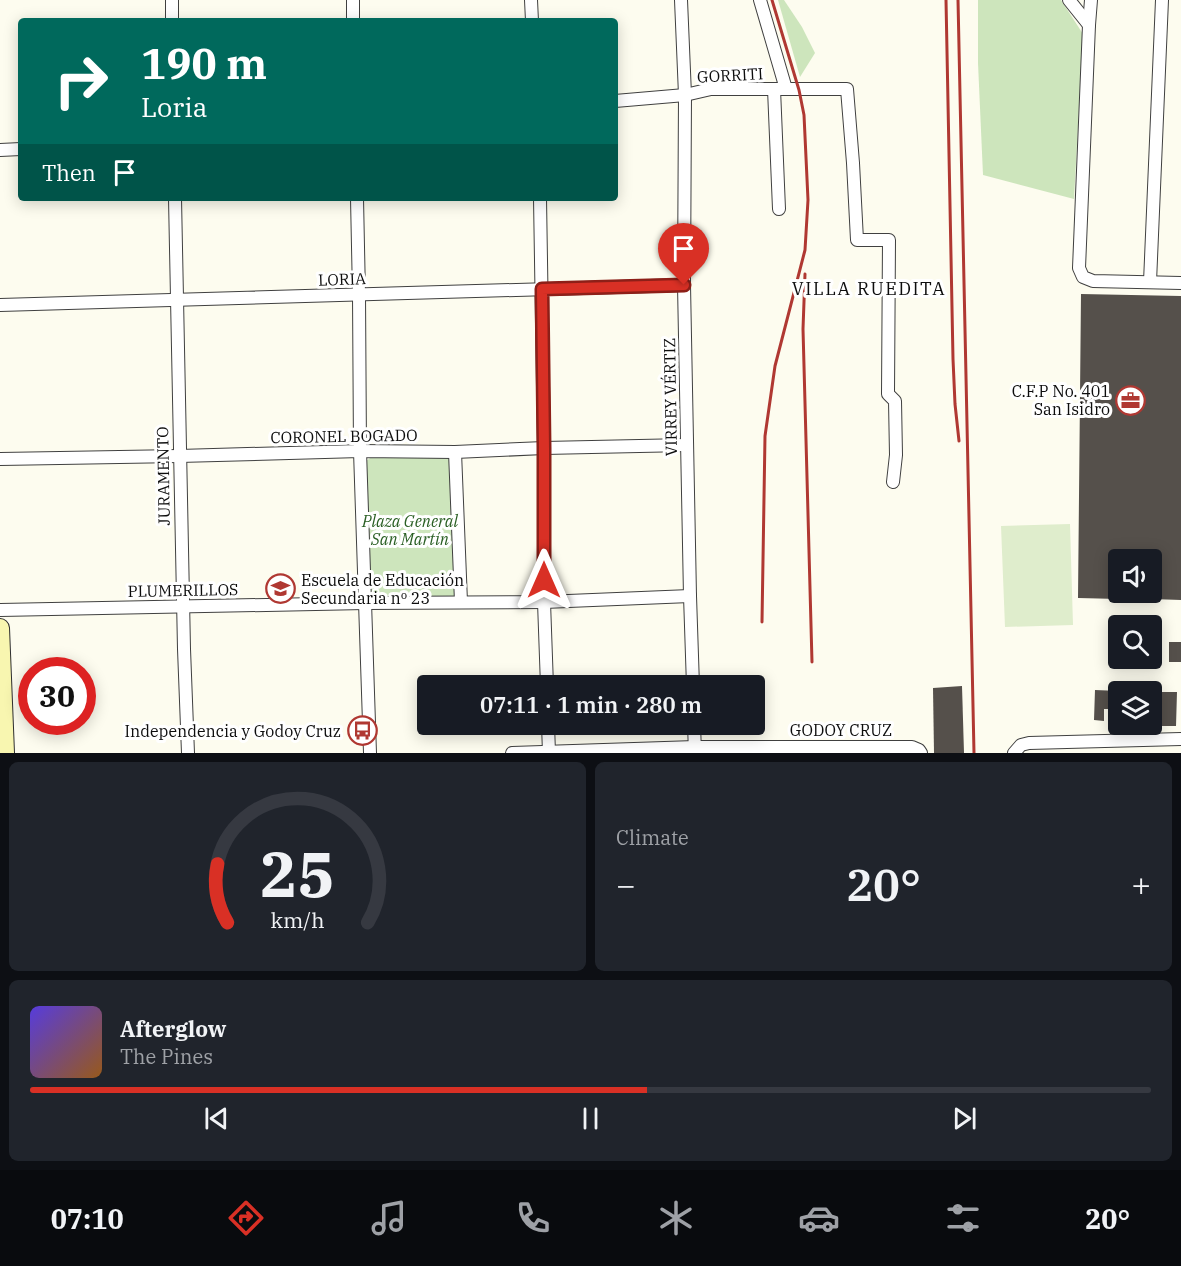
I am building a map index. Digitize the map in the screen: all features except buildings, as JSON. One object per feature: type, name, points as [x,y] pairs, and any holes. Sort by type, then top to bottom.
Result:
[{"type":"street","points":[[172,0],[172,18]]},
{"type":"street","points":[[353,0],[353,18]]},
{"type":"street","points":[[531,0],[532,18]]},
{"type":"street","name":"VIRREY VÉRTIZ","points":[[681,0],[685,95],[684,285],[693,675]]},
{"type":"street","points":[[760,0],[780,89],[779,209]]},
{"type":"street","points":[[1069,0],[1089,26]]},
{"type":"street","points":[[1091,0],[1079,268],[1083,277],[1092,281],[1181,283]]},
{"type":"street","points":[[1150,282],[1162,0]]},
{"type":"street","name":"GORRITI","points":[[618,101],[685,95],[711,89],[847,89],[854,163],[857,240],[889,240],[888,394],[895,401],[896,455],[893,482]]},
{"type":"street","points":[[0,150],[18,149]]},
{"type":"street","name":"JURAMENTO","points":[[176,201],[179,456],[188,753]]},
{"type":"street","points":[[357,201],[360,451],[370,753]]},
{"type":"street","points":[[540,201],[547,675]]},
{"type":"street","name":"LORIA","points":[[0,305],[684,285]]},
{"type":"street","name":"CORONEL BOGADO","points":[[0,459],[360,451],[455,452],[687,445]]},
{"type":"street","points":[[455,452],[461,602]]},
{"type":"street","name":"PLUMERILLOS","points":[[0,610],[544,602],[690,596]]},
{"type":"street","points":[[0,628],[5,753]]},
{"type":"street","points":[[548,735],[549,752]]},
{"type":"street","points":[[694,735],[695,750]]},
{"type":"street","points":[[1017,749],[1029,742],[1181,740]]},
{"type":"street","name":"GODOY CRUZ","points":[[512,753],[912,747],[920,751]]},
{"type":"green space","points":[[778,0],[784,0],[802,27],[815,53],[800,77]]},
{"type":"green space","points":[[978,0],[1061,0],[1083,34],[1074,199],[983,175]]},
{"type":"green space","name":"Plaza General San Martín","points":[[373,456],[449,458],[456,599],[371,600],[366,461]]},
{"type":"green space","points":[[1070,524],[1073,625],[1005,627],[1001,526]]},
{"type":"railway","points":[[762,622],[765,436],[775,366],[805,250],[808,200],[804,115],[799,90],[772,0]]},
{"type":"railway","points":[[946,0],[953,359],[959,441]]},
{"type":"railway","points":[[958,0],[974,753]]},
{"type":"railway","points":[[805,274],[803,329],[812,662]]},
{"type":"place","name":"C.F.P No. 401 San Isidro","points":[[1131,400]]},
{"type":"place","name":"Escuela de Educación Secundaria nº 23","points":[[280,589]]},
{"type":"place","name":"Independencia y Godoy Cruz","points":[[362,731]]},
{"type":"district","name":"VILLA RUEDITA","points":[[869,289]]},
{"type":"route","points":[[544,580],[542,289],[684,285]]}]
